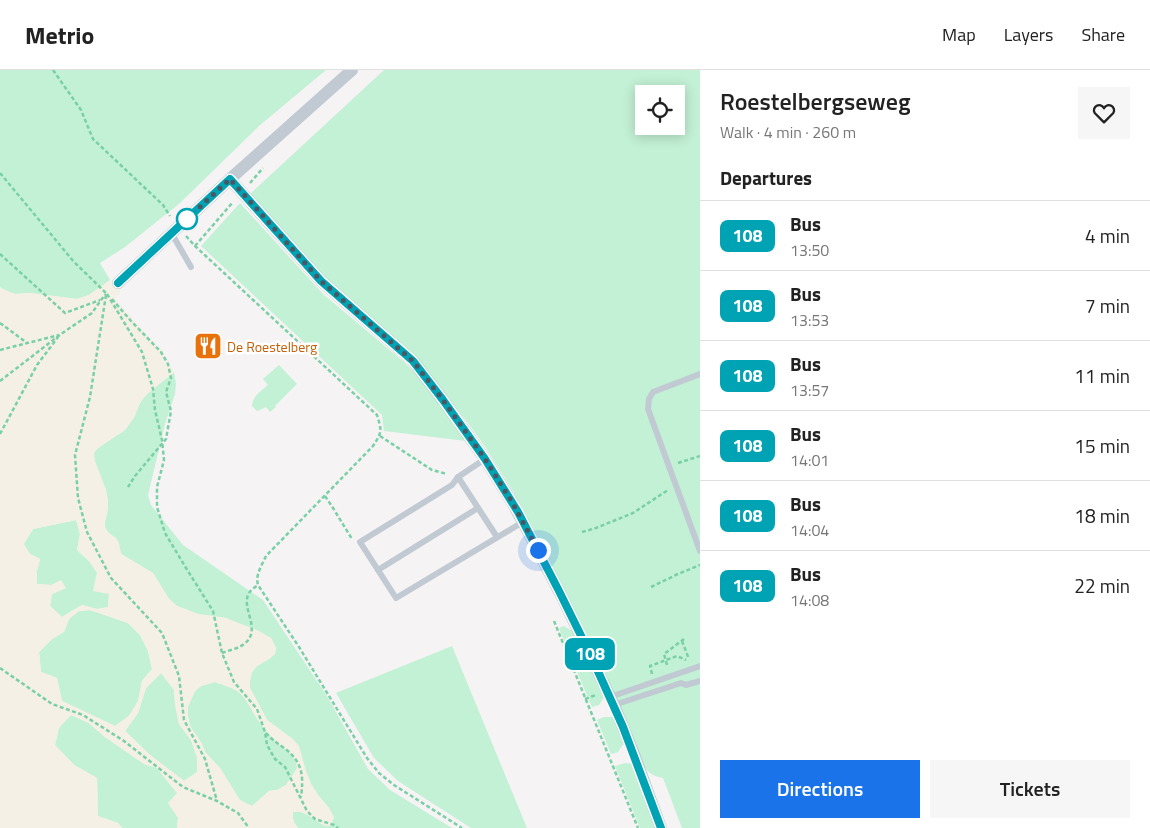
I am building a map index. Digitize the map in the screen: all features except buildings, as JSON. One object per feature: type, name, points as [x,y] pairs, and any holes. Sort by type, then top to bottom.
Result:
[{"type":"street","points":[[118,283],[230,179],[352,70]]},
{"type":"street","points":[[230,179],[321,281],[413,361],[485,459],[523,522],[592,658],[634,754],[661,828]]},
{"type":"lane","points":[[175,231],[191,267]]},
{"type":"lane","points":[[700,374],[653,392],[648,399],[648,409],[700,551]]},
{"type":"lane","points":[[485,459],[458,476],[452,484],[360,542],[396,598],[523,522]]},
{"type":"lane","points":[[458,476],[497,538]]},
{"type":"lane","points":[[378,570],[478,508]]},
{"type":"lane","points":[[612,701],[700,666]]},
{"type":"lane","points":[[612,701],[681,683],[686,684],[700,681]]},
{"type":"path","points":[[54,70],[81,110],[93,139],[163,205],[175,231]]},
{"type":"path","points":[[268,164],[195,246],[377,415],[381,430],[380,436],[373,446],[266,556],[258,574],[258,585],[378,773],[462,828]]},
{"type":"path","points":[[0,173],[74,262],[161,352],[168,364],[171,378],[166,392],[171,411],[166,439],[128,488]]},
{"type":"path","points":[[0,254],[65,313],[101,300]]},
{"type":"path","points":[[0,381],[61,334],[92,313],[101,300],[118,283]]},
{"type":"path","points":[[107,294],[142,352],[153,389],[164,460],[157,487],[157,507],[165,532],[213,611],[222,652],[234,682],[257,710],[265,732],[267,745],[275,758],[285,767],[307,811],[315,819],[334,824],[338,828]]},
{"type":"path","points":[[107,294],[90,397],[75,455],[78,498],[88,532],[111,578],[162,633],[178,676],[184,720],[205,759],[217,801]]},
{"type":"path","points":[[0,323],[27,343]]},
{"type":"path","points":[[0,350],[61,334]]},
{"type":"path","points":[[0,434],[37,365],[61,334]]},
{"type":"path","points":[[380,436],[432,470],[458,476]]},
{"type":"path","points":[[669,466],[700,456]]},
{"type":"path","points":[[582,532],[633,513],[676,486]]},
{"type":"path","points":[[324,496],[353,541],[360,542]]},
{"type":"path","points":[[652,587],[700,565]]},
{"type":"path","points":[[222,652],[242,646],[250,637],[252,629],[247,600],[249,592],[258,585]]},
{"type":"path","points":[[554,622],[638,828]]},
{"type":"path","points":[[667,665],[664,654],[683,640],[690,660]]},
{"type":"path","points":[[0,668],[52,704],[83,715],[124,741],[182,786],[217,801],[238,814],[249,828]]},
{"type":"path","points":[[265,732],[272,741],[284,748],[296,759],[301,769],[303,783],[301,798]]},
{"type":"green space","points":[[0,70],[326,70],[259,126],[180,203],[125,247],[100,263],[110,280],[89,295],[77,299],[30,293],[15,294],[0,287]]},
{"type":"green space","points":[[384,70],[700,70],[700,828],[682,828],[663,778],[652,774],[644,766],[548,557],[513,491],[486,448],[421,365],[333,286],[250,194]]},
{"type":"green space","points":[[240,203],[323,294],[405,363],[442,401],[466,441],[384,431],[382,415],[201,246]]},
{"type":"green space","points":[[279,365],[297,384],[270,412],[266,407],[257,411],[252,406],[252,403],[257,394],[268,385],[263,379]]},
{"type":"green space","points":[[174,372],[175,394],[165,424],[148,495],[151,505],[183,545],[263,600],[327,696],[368,769],[390,790],[452,828],[298,828],[294,821],[293,812],[306,814],[325,826],[329,808],[311,784],[307,774],[279,729],[267,720],[250,688],[252,672],[257,666],[275,654],[276,648],[271,638],[226,618],[198,614],[177,606],[169,599],[153,573],[121,554],[116,538],[105,527],[108,511],[106,490],[98,472],[94,453],[103,444],[125,430],[145,396]]},
{"type":"green space","points":[[76,520],[80,534],[77,550],[89,561],[109,594],[108,607],[97,609],[82,605],[62,617],[50,606],[52,594],[66,588],[37,584],[37,571],[40,559],[30,554],[23,544],[33,529]]},
{"type":"green space","points":[[90,610],[128,623],[140,635],[148,651],[152,669],[142,681],[138,701],[129,716],[115,726],[62,701],[57,678],[41,672],[39,652],[52,639],[64,632],[69,619],[78,611]]},
{"type":"green space","points":[[564,626],[572,631],[604,697],[599,705],[592,707],[588,698],[559,628]]},
{"type":"green space","points":[[452,646],[527,828],[471,828],[398,781],[374,758],[336,693]]},
{"type":"green space","points":[[161,673],[174,690],[179,724],[191,740],[197,757],[197,772],[184,781],[150,755],[125,731],[138,713],[146,688]]},
{"type":"green space","points":[[215,682],[240,693],[265,729],[291,754],[297,763],[298,768],[286,785],[277,790],[269,791],[252,806],[240,801],[220,768],[205,752],[190,726],[188,706],[195,691],[201,686]]},
{"type":"green space","points":[[71,715],[89,723],[105,737],[144,764],[157,768],[177,793],[177,828],[122,828],[118,823],[98,816],[97,778],[74,765],[55,745],[59,727]]},
{"type":"green space","points":[[604,717],[614,717],[624,743],[618,752],[611,754],[597,720]]},
{"type":"green space","points":[[625,763],[632,764],[655,828],[640,828],[615,766]]},
{"type":"sand","points":[[110,280],[121,291],[115,298],[161,350],[174,372],[145,396],[134,418],[124,430],[94,453],[95,461],[106,490],[108,506],[104,525],[108,533],[116,538],[119,543],[121,554],[153,573],[169,599],[177,606],[198,614],[226,618],[259,631],[271,638],[276,648],[275,654],[257,666],[252,672],[250,688],[267,720],[293,739],[299,746],[311,784],[334,817],[330,826],[298,811],[293,812],[293,814],[298,828],[177,828],[178,818],[168,803],[177,793],[157,768],[144,764],[105,737],[89,723],[71,715],[59,728],[55,745],[74,765],[97,778],[98,816],[118,823],[122,828],[0,828],[0,288],[15,294],[30,293],[77,299],[89,295]],"holes":[[[76,520],[80,534],[77,550],[97,572],[93,591],[109,594],[108,607],[97,609],[82,605],[62,617],[50,606],[52,594],[66,588],[61,580],[51,585],[37,584],[37,571],[40,559],[30,554],[24,544],[33,529]],[[90,610],[128,623],[140,635],[148,651],[152,669],[142,681],[138,701],[129,716],[115,726],[62,701],[57,678],[41,672],[39,652],[52,639],[64,632],[69,619],[79,611]],[[161,673],[174,690],[179,724],[191,740],[197,757],[197,772],[184,781],[150,755],[125,731],[138,713],[146,688]],[[215,682],[235,690],[243,696],[265,729],[295,759],[297,768],[286,785],[277,790],[269,791],[252,806],[240,800],[220,768],[205,752],[190,726],[188,707],[195,690]]]},
{"type":"bus line","name":"108","points":[[118,283],[230,179],[321,281],[413,361],[485,459],[512,502],[559,591],[614,705],[661,828]]},
{"type":"place","name":"De Roestelberg","points":[[208,346]]},
{"type":"route","points":[[187,219],[230,179],[321,281],[413,361],[485,459],[512,502],[538,550]]}]
